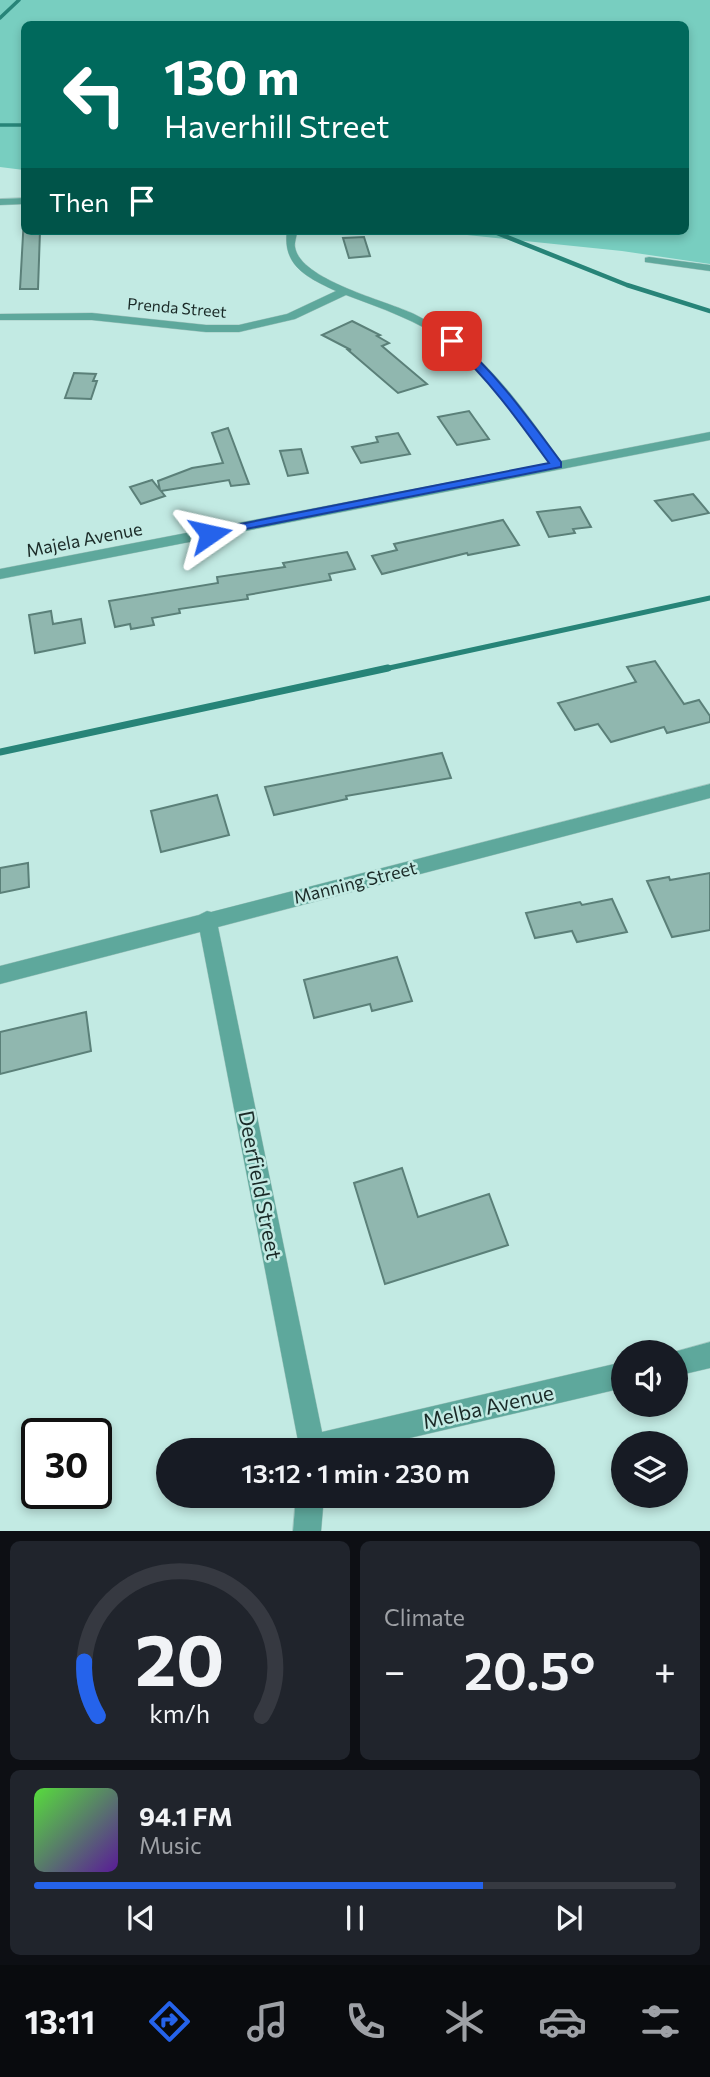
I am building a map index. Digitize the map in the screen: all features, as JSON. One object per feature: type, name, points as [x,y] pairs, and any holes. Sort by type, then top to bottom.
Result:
[{"type":"street","points":[[0,202],[21,201]]},
{"type":"street","points":[[290,235],[288,241],[291,254],[298,264],[345,291],[395,309],[452,341],[476,362],[502,391],[557,465]]},
{"type":"street","points":[[649,260],[710,268]]},
{"type":"street","name":"Prenda Street","points":[[0,317],[81,316],[222,329],[282,320],[307,311],[345,291]]},
{"type":"street","name":"Majela Avenue","points":[[0,574],[710,436]]},
{"type":"street","name":"Manning Street","points":[[0,975],[207,919],[710,791]]},
{"type":"street","name":"Deerfield Street","points":[[207,919],[311,1438]]},
{"type":"street","points":[[688,1360],[710,1355]]},
{"type":"street","name":"Melba Avenue","points":[[359,1438],[611,1378]]},
{"type":"street","points":[[307,1531],[309,1508]]},
{"type":"green space","points":[[0,0],[710,0],[710,264],[622,251],[468,235],[689,235],[689,21],[21,21],[21,170],[0,167]]},
{"type":"building","points":[[23,235],[40,235],[38,289],[20,289]]},
{"type":"building","points":[[364,237],[370,256],[349,258],[343,238]]},
{"type":"building","points":[[352,321],[380,335],[377,336],[389,343],[382,346],[427,384],[398,393],[348,350],[351,350],[322,335]]},
{"type":"building","points":[[74,373],[96,374],[93,381],[97,381],[91,399],[65,398]]},
{"type":"building","points":[[469,411],[489,439],[457,445],[438,417]]},
{"type":"building","points":[[228,428],[249,484],[231,486],[229,480],[161,491],[165,496],[141,504],[130,487],[152,480],[160,490],[158,481],[192,468],[223,463],[212,433]]},
{"type":"building","points":[[398,433],[410,454],[361,463],[352,447],[378,442],[376,437]]},
{"type":"building","points":[[301,449],[308,473],[288,476],[280,451]]},
{"type":"building","points":[[693,494],[709,513],[672,521],[655,501]]},
{"type":"building","points":[[580,507],[591,527],[573,529],[575,533],[549,537],[537,512]]},
{"type":"building","points":[[503,520],[519,545],[468,555],[467,553],[382,574],[372,556],[397,550],[394,544]]},
{"type":"building","points":[[347,552],[355,569],[329,574],[331,580],[247,595],[248,599],[179,609],[180,613],[152,618],[154,625],[131,629],[130,624],[115,627],[109,601],[218,583],[217,577],[285,567],[283,563]]},
{"type":"building","points":[[51,611],[53,624],[81,619],[85,643],[35,653],[29,615]]},
{"type":"building","points":[[655,661],[684,704],[699,700],[710,716],[710,722],[667,733],[664,727],[611,742],[598,724],[575,730],[558,703],[636,682],[627,667]]},
{"type":"building","points":[[442,753],[451,778],[346,796],[347,799],[274,815],[265,787]]},
{"type":"building","points":[[217,795],[229,835],[161,852],[151,811]]},
{"type":"building","points":[[28,863],[29,887],[0,893],[0,868]]},
{"type":"building","points":[[710,873],[710,930],[672,937],[647,881]]},
{"type":"building","points":[[612,899],[627,932],[577,942],[572,931],[535,938],[526,913],[580,902],[582,905]]},
{"type":"building","points":[[397,957],[412,1001],[372,1011],[370,1004],[314,1018],[304,980]]},
{"type":"building","points":[[86,1012],[91,1051],[0,1074],[0,1032]]},
{"type":"building","points":[[402,1168],[418,1217],[489,1194],[508,1245],[385,1284],[354,1183]]},
{"type":"waterway","points":[[0,18],[19,0]]},
{"type":"waterway","points":[[0,125],[21,125]]},
{"type":"waterway","points":[[502,235],[627,285],[710,311]]},
{"type":"waterway","points":[[380,670],[710,598]]},
{"type":"waterway","points":[[0,752],[388,668]]},
{"type":"route","points":[[210,534],[557,465],[502,391],[476,362],[452,341]]}]
